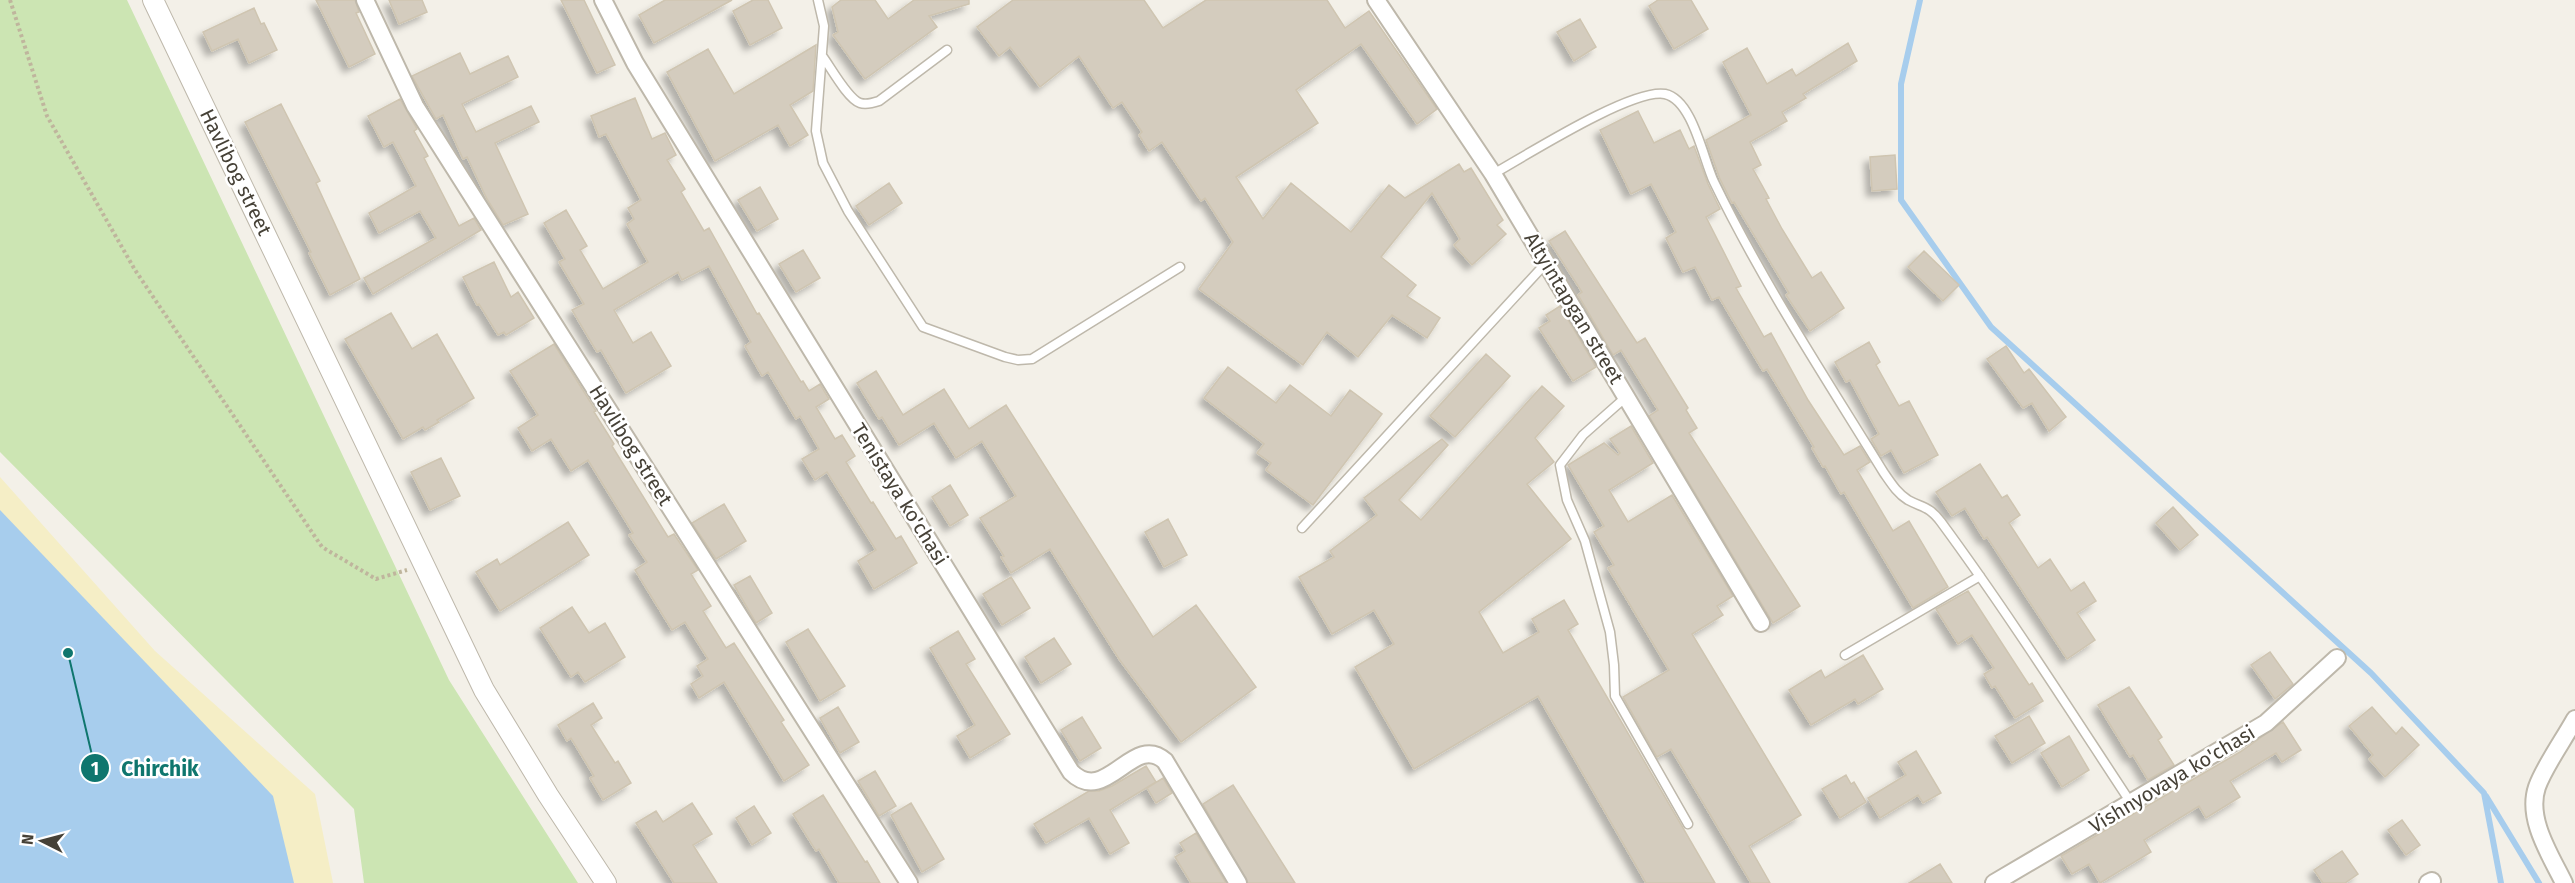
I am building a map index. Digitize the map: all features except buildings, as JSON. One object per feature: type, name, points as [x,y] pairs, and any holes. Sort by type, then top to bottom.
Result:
[{"type":"street","name":"Hаvlibog street","points":[[153,0],[484,690],[548,795],[606,883]]},
{"type":"street","name":"Hаvlibog street","points":[[365,0],[415,106],[909,883]]},
{"type":"street","name":"Tenistaya ko'chasi","points":[[603,0],[635,63],[1071,772],[1079,781],[1090,783],[1100,780],[1141,755],[1150,753],[1158,755],[1166,761],[1238,883]]},
{"type":"street","name":"Altyintapgan street","points":[[1376,0],[1493,174],[1761,623]]},
{"type":"street","name":"Vishnyovaya ko'chasi","points":[[1994,883],[2132,804],[2266,723],[2337,658]]},
{"type":"street","points":[[2564,883],[2544,842],[2535,816],[2536,788],[2575,719]]},
{"type":"lane","points":[[818,0],[824,26],[816,131],[823,163],[848,211],[923,327],[1005,357],[1018,360],[1032,359],[1180,267]]},
{"type":"lane","points":[[823,57],[852,98],[860,103],[870,104],[947,50]]},
{"type":"lane","points":[[1493,174],[1624,102],[1654,93],[1678,100],[1686,111],[1707,166],[1743,242],[1884,473],[1895,490],[1908,500],[1926,506],[1939,519],[1980,576],[2132,804]]},
{"type":"lane","points":[[1302,528],[1546,263]]},
{"type":"lane","points":[[1627,396],[1583,435],[1560,465],[1567,500],[1585,541],[1610,632],[1615,696],[1688,824]]},
{"type":"lane","points":[[1845,655],[1980,576]]},
{"type":"path","points":[[10,0],[47,116],[135,270],[322,547],[376,579],[424,565]]},
{"type":"green space","points":[[0,0],[127,0],[449,680],[578,883],[364,883],[354,809],[0,452]]},
{"type":"sand","points":[[0,477],[155,651],[315,794],[333,883],[0,883]]},
{"type":"water","points":[[0,510],[273,796],[294,883],[0,883]]},
{"type":"waterway","points":[[1920,0],[1901,84],[1901,200],[1991,327],[2371,673],[2484,793],[2501,883]]},
{"type":"waterway","points":[[2486,796],[2539,883]]},
{"type":"place","name":"Chirchik","points":[[68,653]]}]
